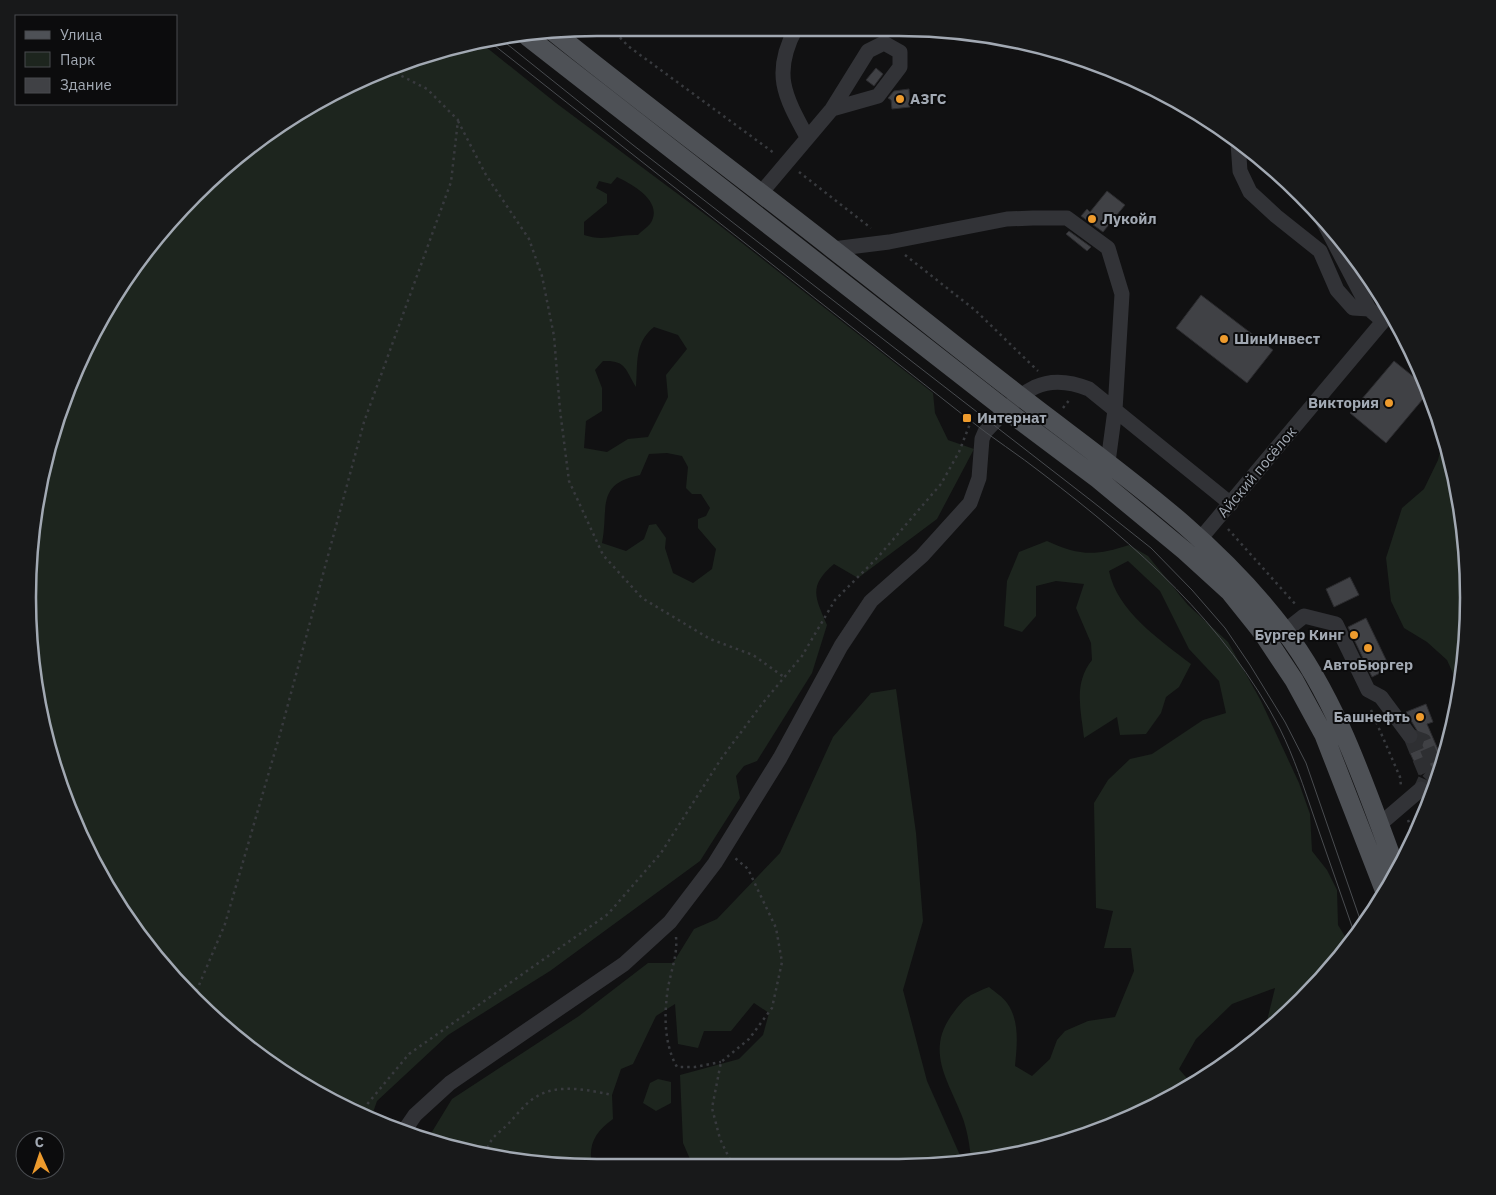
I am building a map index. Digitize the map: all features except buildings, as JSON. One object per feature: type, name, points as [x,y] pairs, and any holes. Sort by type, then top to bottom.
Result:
[{"type":"main road","points":[[560,37],[1019,395],[1108,462],[1201,538],[1251,589],[1285,631],[1313,675],[1343,732],[1393,862]]},
{"type":"main road","points":[[532,40],[1006,410],[1091,473],[1185,551],[1230,592],[1262,632],[1294,680],[1324,735],[1382,883]]},
{"type":"street","points":[[792,36],[782,60],[782,80],[790,106],[806,136]]},
{"type":"street","points":[[761,193],[806,136],[832,109],[868,50],[884,43],[900,52],[900,67],[878,96],[832,109]]},
{"type":"street","points":[[1239,151],[1240,172],[1250,192],[1320,251],[1337,290],[1353,308],[1369,310],[1385,316]]},
{"type":"street","points":[[833,249],[890,242],[1007,219],[1067,218],[1108,248],[1122,294],[1115,410],[1108,462]]},
{"type":"street","points":[[1336,247],[1369,310]]},
{"type":"street","name":"Айский посёлок","points":[[1201,538],[1385,318]]},
{"type":"street","points":[[408,1125],[415,1115],[450,1083],[624,964],[670,922],[725,848],[780,758],[841,646],[871,601],[922,556],[970,504],[979,478],[982,439],[985,432],[1019,395],[1048,382],[1075,383],[1089,389],[1231,504]]},
{"type":"street","points":[[1285,631],[1304,616],[1336,624],[1368,690],[1381,697],[1410,736]]},
{"type":"street","points":[[1379,825],[1421,789]]},
{"type":"path","points":[[397,74],[427,89],[458,120],[486,175],[529,239],[542,276],[554,336],[560,410],[569,481],[603,555],[642,598],[710,639],[753,655],[784,677]]},
{"type":"path","points":[[197,990],[225,924],[282,725],[364,422],[452,182],[458,120]]},
{"type":"path","points":[[364,1108],[409,1054],[608,914],[660,853],[721,759],[802,656],[835,600],[878,557],[941,484],[959,452],[973,416]]},
{"type":"path","points":[[670,922],[676,934],[677,950],[667,994],[668,1052],[677,1067],[695,1067],[721,1062],[749,1039],[772,1008],[782,962],[776,928],[748,868],[725,848]]},
{"type":"path","points":[[721,1062],[712,1108],[720,1140],[730,1159]]},
{"type":"path","points":[[487,1148],[491,1137],[506,1126],[535,1097],[551,1090],[592,1090],[612,1095]]},
{"type":"green space","points":[[486,47],[556,103],[714,221],[933,393],[935,413],[948,440],[974,449],[937,519],[858,578],[834,564],[820,579],[816,592],[817,599],[827,625],[812,673],[757,761],[744,766],[736,776],[740,798],[700,861],[550,971],[448,1035],[377,1101],[373,1112],[317,1084],[256,1043],[227,1019],[176,968],[152,939],[111,878],[79,812],[55,743],[41,671],[37,634],[37,561],[41,524],[55,452],[79,383],[111,317],[152,256],[176,227],[227,176],[256,152],[317,111],[349,94],[417,66],[452,55]],"holes":[[[617,177],[631,184],[650,201],[654,216],[650,224],[638,235],[604,238],[584,235],[584,222],[607,203],[607,194],[596,188],[599,181],[611,184]],[[654,327],[678,335],[687,349],[666,375],[668,397],[648,437],[628,439],[607,452],[584,448],[586,421],[602,411],[602,388],[595,370],[603,361],[621,364],[636,387],[640,347],[643,340]],[[667,453],[682,456],[688,467],[686,488],[692,494],[701,494],[710,508],[706,516],[698,519],[698,528],[716,549],[712,569],[693,583],[673,573],[665,548],[666,538],[656,524],[649,525],[644,539],[626,551],[602,543],[605,508],[610,491],[616,484],[640,475],[649,454]]]},
{"type":"green space","points":[[1441,450],[1449,488],[1459,561],[1459,634],[1454,676],[1447,660],[1427,642],[1404,628],[1391,601],[1386,558],[1402,508],[1424,489]]},
{"type":"green space","points":[[1047,541],[1069,550],[1088,553],[1097,553],[1129,545],[1148,556],[1188,605],[1228,642],[1261,701],[1299,783],[1310,814],[1312,851],[1327,870],[1337,890],[1338,925],[1345,937],[1320,968],[1267,1021],[1275,988],[1232,1004],[1196,1039],[1179,1069],[1187,1079],[1179,1084],[1147,1101],[1079,1129],[1044,1140],[970,1154],[962,1116],[946,1078],[940,1054],[940,1042],[951,1016],[967,998],[989,987],[1005,1001],[1014,1017],[1017,1033],[1015,1066],[1032,1076],[1050,1059],[1057,1040],[1065,1031],[1088,1021],[1115,1017],[1134,971],[1131,948],[1104,948],[1113,911],[1096,908],[1094,803],[1108,780],[1130,759],[1152,754],[1203,720],[1226,713],[1219,681],[1189,649],[1160,591],[1128,561],[1109,571],[1121,599],[1141,624],[1191,664],[1179,687],[1166,697],[1161,713],[1146,734],[1120,735],[1117,717],[1084,738],[1080,707],[1080,688],[1082,678],[1092,660],[1091,643],[1076,608],[1084,584],[1056,581],[1036,586],[1036,616],[1022,632],[1004,626],[1007,581],[1019,552]]},
{"type":"green space","points":[[896,689],[916,833],[923,921],[903,990],[927,1081],[960,1155],[898,1159],[690,1159],[683,1143],[680,1075],[739,1059],[763,1035],[769,1013],[754,1003],[731,1031],[704,1031],[698,1048],[678,1044],[675,1004],[656,1016],[633,1064],[621,1069],[612,1095],[613,1119],[594,1139],[591,1159],[524,1154],[488,1148],[431,1133],[452,1099],[579,1016],[648,963],[673,963],[694,929],[717,919],[780,853],[833,737],[871,693]]},
{"type":"green space","points":[[658,1079],[671,1082],[671,1103],[656,1111],[643,1103],[650,1083]]},
{"type":"tunnel","points":[[1410,736],[1424,741],[1434,765]]},
{"type":"tunnel","points":[[1411,737],[1427,776],[1422,787]]},
{"type":"tunnel","points":[[1421,789],[1429,780]]},
{"type":"tram line","points":[[507,44],[633,145],[1151,548],[1192,590],[1225,628],[1250,665],[1285,722],[1306,763],[1359,917]]},
{"type":"tram line","points":[[495,46],[986,433],[1078,501],[1145,558],[1176,589],[1206,621],[1233,655],[1258,691],[1280,729],[1299,773],[1352,927]]},
{"type":"place","name":"АЗГС","points":[[900,99]]},
{"type":"place","name":"Лукойл","points":[[1092,219]]},
{"type":"place","name":"ШинИнвест","points":[[1224,339]]},
{"type":"place","name":"Виктория","points":[[1389,403]]},
{"type":"place","name":"Интернат","points":[[967,418]]},
{"type":"place","name":"Бургер Кинг","points":[[1354,635]]},
{"type":"place","name":"АвтоБюргер","points":[[1368,648]]},
{"type":"place","name":"Башнефть","points":[[1420,717]]}]
